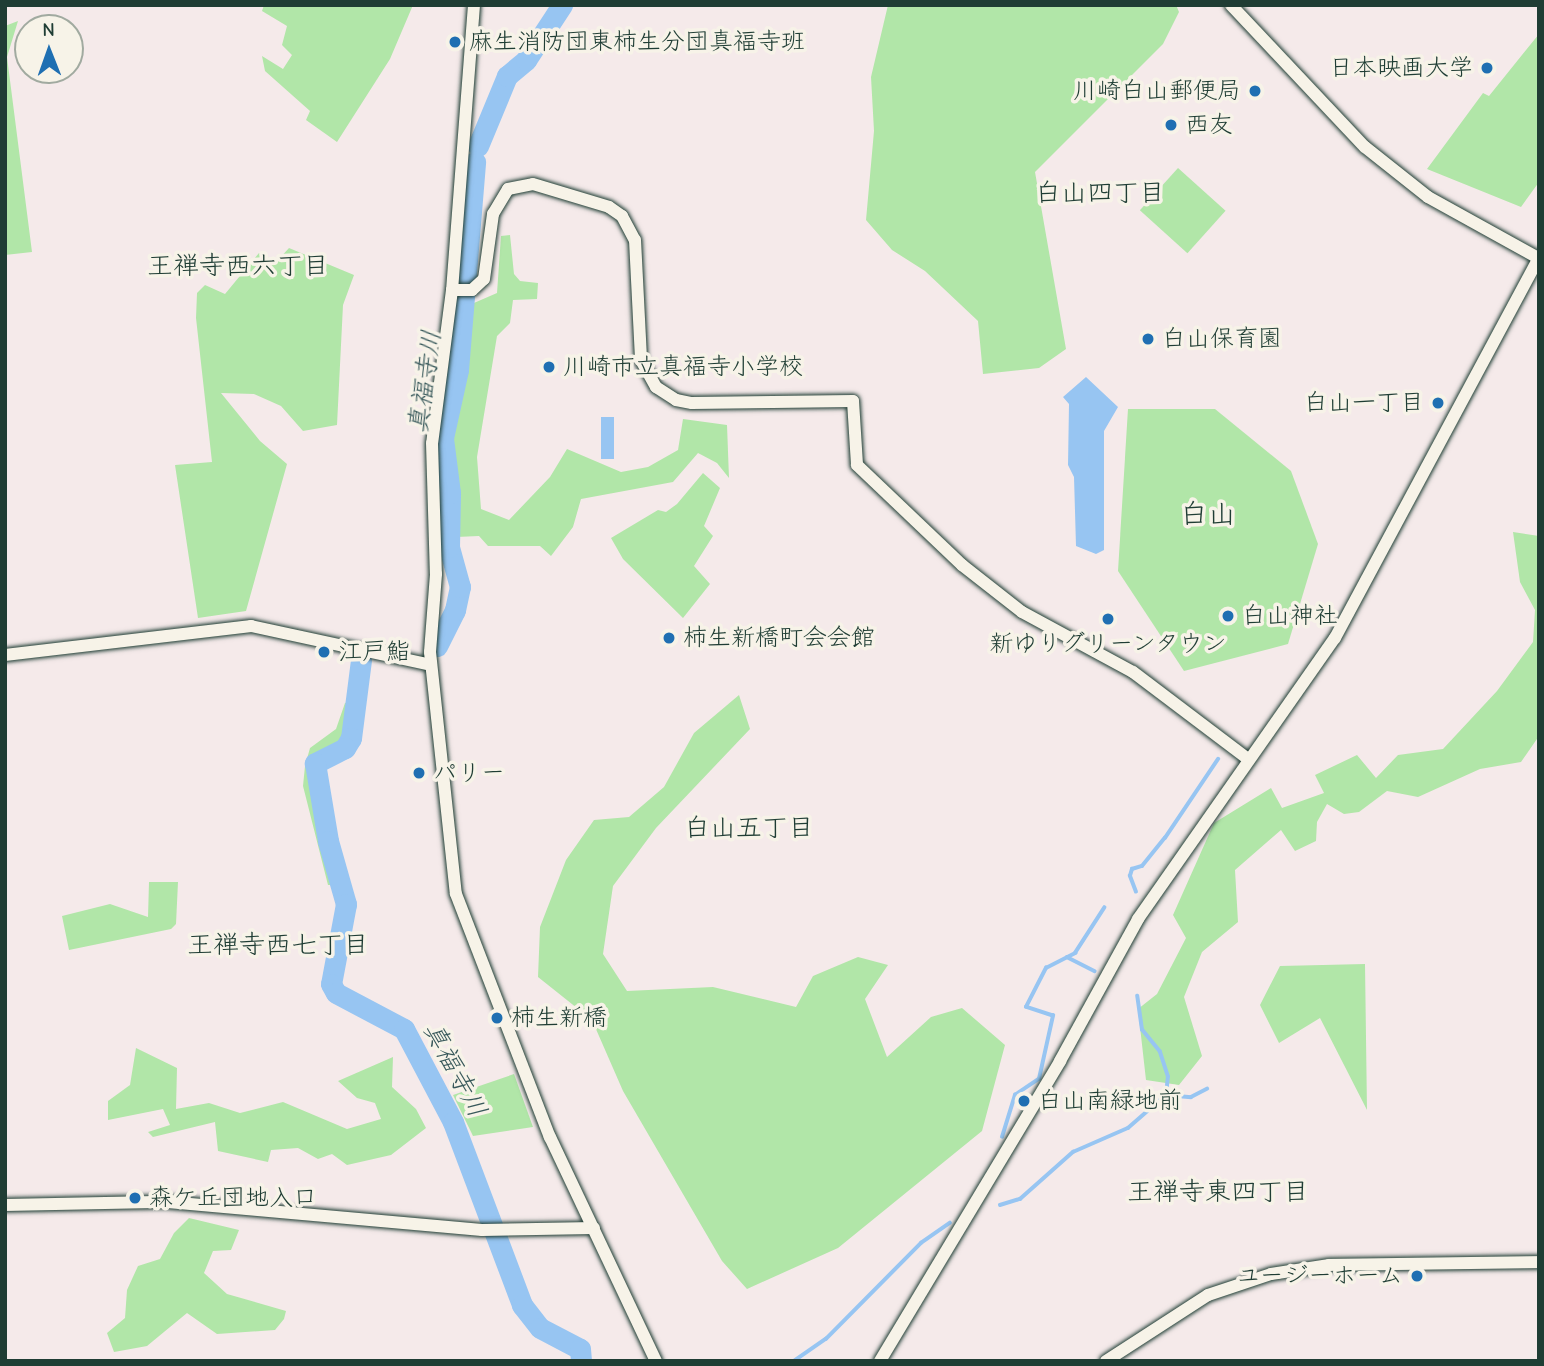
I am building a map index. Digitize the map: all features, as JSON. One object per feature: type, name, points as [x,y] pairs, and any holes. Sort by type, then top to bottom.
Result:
[{"type":"street","points":[[474,5],[461,290],[432,443],[436,574],[431,665],[459,907],[551,1137],[656,1361]]},
{"type":"street","points":[[880,1361],[1060,1061],[1138,919],[1248,759],[1290,708],[1335,638],[1539,258],[1428,197],[1365,147],[1231,5]]},
{"type":"street","points":[[461,290],[484,279],[493,214],[508,188],[533,184],[609,206],[622,216],[635,240],[641,360],[656,387],[676,400],[692,403],[853,401],[853,443],[857,465],[989,589],[1022,612],[1133,672],[1248,759]]},
{"type":"street","points":[[5,655],[251,626],[431,665]]},
{"type":"street","points":[[5,1205],[167,1202],[488,1231],[594,1228]]},
{"type":"street","points":[[1106,1361],[1208,1295],[1271,1274],[1329,1265],[1539,1262]]},
{"type":"green space","points":[[264,5],[413,5],[390,59],[337,142],[306,120],[310,111],[265,71],[262,56],[283,69],[292,55],[282,45],[287,26],[262,11]]},
{"type":"green space","points":[[888,5],[1176,5],[1179,12],[1163,44],[1035,172],[1066,349],[1039,368],[983,374],[978,321],[925,271],[892,250],[866,220],[874,131],[871,77]]},
{"type":"green space","points":[[14,23],[14,34],[7,57],[32,252],[5,255],[5,26]]},
{"type":"green space","points":[[1539,34],[1539,182],[1521,207],[1427,169],[1483,93],[1489,96]]},
{"type":"green space","points":[[1178,168],[1226,211],[1187,253],[1140,210]]},
{"type":"green space","points":[[510,235],[514,274],[520,281],[538,283],[537,299],[513,300],[510,323],[497,336],[477,457],[481,509],[509,520],[550,477],[567,449],[621,472],[648,467],[678,450],[683,419],[727,425],[729,478],[717,463],[698,453],[673,482],[581,499],[573,527],[551,556],[540,546],[488,546],[479,536],[456,537],[444,531],[467,306],[497,293],[501,236]]},
{"type":"green space","points":[[289,248],[354,275],[343,305],[337,425],[303,431],[281,406],[254,394],[221,393],[260,441],[287,464],[246,611],[198,618],[175,465],[212,462],[196,318],[197,293],[205,285],[225,294],[259,253],[277,261]]},
{"type":"green space","points":[[1128,409],[1215,409],[1291,471],[1318,544],[1288,644],[1184,671],[1118,571]]},
{"type":"green space","points":[[703,473],[720,488],[704,526],[713,536],[694,566],[710,584],[683,618],[623,559],[611,538],[658,510],[666,512],[677,504]]},
{"type":"green space","points":[[1513,532],[1539,536],[1539,736],[1521,762],[1480,769],[1418,797],[1387,791],[1359,812],[1344,814],[1327,804],[1317,822],[1316,841],[1295,851],[1281,830],[1235,870],[1238,922],[1202,952],[1184,997],[1202,1056],[1179,1085],[1146,1080],[1138,1009],[1157,994],[1186,938],[1173,915],[1214,823],[1271,788],[1282,808],[1324,793],[1315,775],[1357,755],[1376,778],[1398,755],[1443,749],[1497,691],[1533,642],[1535,610],[1520,582]]},
{"type":"green space","points":[[739,695],[750,729],[656,828],[613,886],[603,954],[627,991],[713,987],[796,1007],[813,976],[858,957],[888,965],[865,999],[887,1057],[931,1017],[962,1008],[1005,1045],[982,1131],[838,1248],[747,1289],[722,1261],[623,1091],[592,1020],[538,977],[540,927],[566,860],[594,820],[629,817],[664,787],[694,733]]},
{"type":"green space","points":[[358,699],[349,742],[315,761],[312,770],[336,885],[328,885],[303,786],[305,766],[310,748],[336,729],[345,703]]},
{"type":"green space","points":[[149,882],[178,882],[176,924],[171,929],[69,950],[62,916],[110,904],[148,917]]},
{"type":"green space","points":[[1365,964],[1367,1110],[1320,1018],[1279,1043],[1260,1005],[1280,966]]},
{"type":"green space","points":[[136,1048],[177,1068],[176,1109],[209,1103],[240,1113],[283,1102],[347,1129],[381,1119],[375,1103],[357,1098],[338,1081],[393,1057],[392,1087],[416,1109],[426,1128],[391,1155],[347,1165],[332,1154],[318,1159],[298,1148],[271,1150],[268,1162],[218,1151],[215,1122],[153,1137],[148,1132],[170,1125],[163,1109],[108,1120],[108,1101],[130,1085]]},
{"type":"green space","points":[[514,1074],[533,1127],[473,1136],[453,1095]]},
{"type":"green space","points":[[189,1218],[239,1230],[231,1250],[213,1251],[204,1273],[227,1294],[286,1311],[284,1319],[275,1330],[217,1334],[187,1313],[147,1346],[114,1352],[107,1333],[125,1318],[127,1290],[138,1266],[160,1259],[174,1233]]},
{"type":"water","points":[[1086,377],[1118,407],[1104,431],[1104,550],[1096,554],[1076,546],[1074,477],[1068,465],[1069,404],[1063,397]]},
{"type":"water","points":[[601,417],[614,417],[614,459],[601,459]]},
{"type":"waterway","name":"真福寺川","points":[[478,146],[507,76],[526,60],[562,5]]},
{"type":"waterway","name":"真福寺川","points":[[437,646],[455,610],[460,587],[449,547],[450,493],[443,438],[458,370],[475,162]]},
{"type":"waterway","name":"真福寺川","points":[[361,660],[351,738],[345,748],[315,763],[328,841],[346,904],[331,984],[336,993],[404,1029],[453,1122],[522,1305],[540,1328],[580,1349],[581,1361]]},
{"type":"waterway","points":[[1136,892],[1130,876],[1132,869],[1142,866],[1165,838],[1218,759]]},
{"type":"waterway","points":[[1002,1137],[1015,1095],[1039,1079],[1053,1016],[1026,1007],[1046,968],[1075,953],[1104,908]]},
{"type":"waterway","points":[[1067,957],[1095,971]]},
{"type":"waterway","points":[[1000,1205],[1020,1199],[1073,1152],[1128,1128],[1166,1095],[1168,1077],[1160,1052],[1142,1030],[1137,996]]},
{"type":"waterway","points":[[1166,1095],[1191,1097],[1207,1089]]},
{"type":"waterway","points":[[794,1361],[826,1339],[921,1243],[950,1223]]},
{"type":"place","name":"麻生消防団東柿生分団真福寺班","points":[[455,42]]},
{"type":"place","name":"日本映画大学","points":[[1487,68]]},
{"type":"place","name":"川崎白山郵便局","points":[[1255,91]]},
{"type":"place","name":"西友","points":[[1171,125]]},
{"type":"place","name":"白山保育園","points":[[1148,339]]},
{"type":"place","name":"川崎市立真福寺小学校","points":[[549,367]]},
{"type":"place","name":"白山一丁目","points":[[1438,403]]},
{"type":"place","name":"白山神社","points":[[1228,616]]},
{"type":"place","name":"新ゆりグリーンタウン","points":[[1108,619]]},
{"type":"place","name":"柿生新橋町会会館","points":[[669,638]]},
{"type":"place","name":"江戸鮨","points":[[324,652]]},
{"type":"place","name":"パリー","points":[[419,773]]},
{"type":"place","name":"柿生新橋","points":[[497,1018]]},
{"type":"place","name":"白山南緑地前","points":[[1024,1101]]},
{"type":"place","name":"森ケ丘団地入口","points":[[135,1198]]},
{"type":"place","name":"ユージーホーム","points":[[1417,1276]]},
{"type":"district","name":"白山四丁目","points":[[1100,194]]},
{"type":"district","name":"王禅寺西六丁目","points":[[238,267]]},
{"type":"district","name":"白山","points":[[1208,514]]},
{"type":"district","name":"白山五丁目","points":[[749,829]]},
{"type":"district","name":"王禅寺西七丁目","points":[[278,946]]},
{"type":"district","name":"王禅寺東四丁目","points":[[1218,1193]]}]
